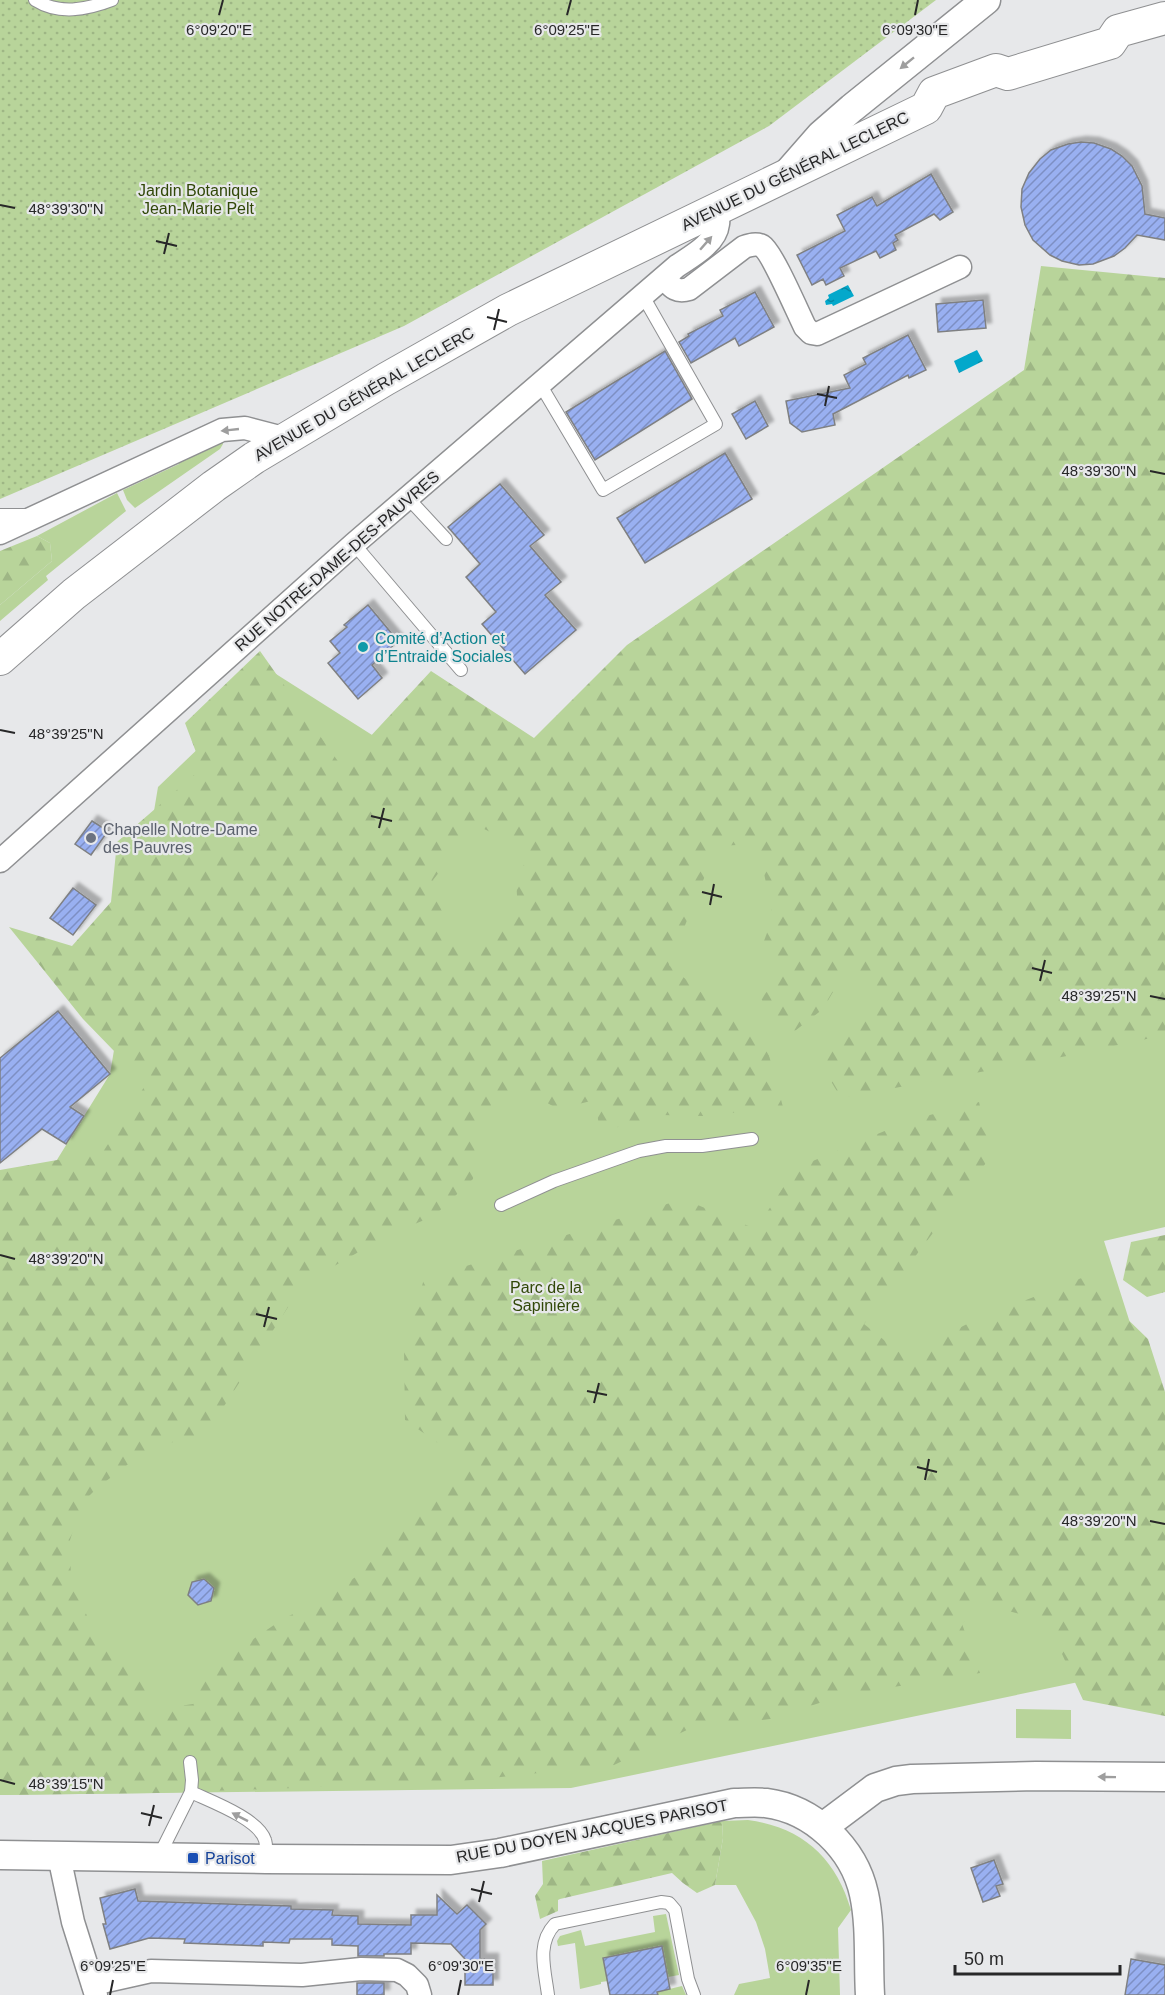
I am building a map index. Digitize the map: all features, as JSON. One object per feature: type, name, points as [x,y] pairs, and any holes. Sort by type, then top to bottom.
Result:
[{"type":"main road","name":"AVENUE DU GÉNÉRAL LECLERC","points":[[0,659],[74,594],[168,520],[254,458],[386,379],[508,310],[926,108],[942,111],[1001,88],[1008,74],[1110,43],[1118,31],[1165,18]]},
{"type":"main road","name":"AVENUE DU GÉNÉRAL LECLERC","points":[[1110,43],[1124,50],[1165,39]]},
{"type":"street","points":[[782,179],[821,135],[986,0]]},
{"type":"street","name":"RUE NOTRE-DAME-DES-PAUVRES","points":[[0,861],[354,544],[670,272],[698,252],[716,232],[719,222],[702,216]]},
{"type":"street","points":[[670,272],[676,290],[689,289],[744,248],[749,245],[760,245],[772,260],[805,327],[811,333],[817,333],[960,267]]},
{"type":"street","points":[[0,533],[222,430],[244,428],[287,439]]},
{"type":"street","points":[[823,1827],[875,1788],[912,1779],[1036,1776],[1165,1778]]},
{"type":"street","name":"RUE DU DOYEN JACQUES PARISOT","points":[[0,1855],[451,1860],[500,1853],[734,1803],[766,1803],[788,1808],[807,1816],[823,1827],[840,1845],[857,1872],[866,1910],[870,1995]]},
{"type":"street","points":[[59,1856],[73,1922],[94,1989],[136,1972],[302,1976],[361,1969],[397,1970],[407,1975],[417,1985],[420,1995]]},
{"type":"lane","points":[[34,0],[57,10],[97,6],[111,0]]},
{"type":"lane","points":[[540,384],[603,490],[716,424],[643,296]]},
{"type":"lane","points":[[408,498],[446,539]]},
{"type":"lane","points":[[0,515],[40,515]]},
{"type":"lane","points":[[354,544],[461,670]]},
{"type":"lane","points":[[501,1205],[554,1181],[639,1151],[666,1146],[702,1146],[752,1139]]},
{"type":"lane","points":[[158,1858],[191,1792],[190,1762]]},
{"type":"lane","points":[[191,1792],[251,1822],[266,1842],[266,1859]]},
{"type":"lane","points":[[548,1995],[543,1950],[544,1938],[555,1924],[661,1902],[669,1903],[675,1910],[688,1979],[694,1995]]},
{"type":"green space","name":"Jardin Botanique Jean-Marie Pelt","points":[[0,0],[936,0],[769,126],[404,326],[0,499]]},
{"type":"green space","name":"Parc de la Sapinière","points":[[1041,266],[1165,278],[1165,1035],[1072,1055],[841,1098],[817,1058],[873,1003],[850,963],[823,1009],[791,1034],[760,998],[779,981],[761,949],[773,917],[758,844],[717,846],[669,965],[767,1048],[783,1107],[703,1116],[661,1115],[600,1132],[595,1100],[558,1109],[517,1086],[477,1116],[473,1179],[434,1216],[388,1235],[303,1284],[206,1434],[173,1442],[139,1456],[97,1488],[82,1503],[70,1540],[71,1583],[94,1630],[119,1658],[145,1677],[145,1711],[193,1704],[202,1678],[228,1656],[283,1619],[321,1600],[357,1576],[465,1462],[405,1420],[404,1349],[424,1279],[683,1199],[756,1229],[796,1168],[911,1120],[979,1102],[992,1155],[864,1324],[904,1356],[971,1322],[1084,1277],[1148,1339],[1165,1392],[1165,1716],[1083,1700],[1047,1621],[981,1604],[962,1624],[980,1673],[844,1695],[770,1719],[691,1728],[614,1765],[454,1782],[157,1793],[0,1795],[0,1170],[103,1152],[146,1084],[83,1019],[9,927],[72,946],[111,902],[117,842],[202,768],[185,723],[260,651],[342,767],[431,671],[534,738],[627,645],[1024,370]],"holes":[[[476,825],[531,852],[516,879],[518,912],[468,948],[448,931],[433,880]]]},
{"type":"green space","name":"Parc de la Sapinière","points":[[1165,352],[1165,1227],[1104,1241],[1165,1433],[1165,1664],[571,1788],[0,1795],[0,1252],[110,1074],[158,787],[276,674],[495,813]]},
{"type":"green space","points":[[223,437],[220,449],[135,508],[127,500],[123,490],[179,464],[177,457]]},
{"type":"green space","points":[[117,493],[126,511],[46,576],[48,580],[0,621],[0,605],[52,561],[50,543],[37,536]]},
{"type":"green space","points":[[37,536],[50,543],[52,561],[0,605],[0,551]]},
{"type":"green space","points":[[1165,1235],[1165,1292],[1147,1297],[1123,1280],[1131,1242]]},
{"type":"green space","points":[[1016,1709],[1071,1710],[1071,1739],[1016,1738]]},
{"type":"green space","points":[[748,1820],[785,1830],[800,1838],[814,1848],[836,1875],[851,1910],[838,1928],[840,1995],[734,1995],[739,1984],[770,1978],[765,1949],[756,1922],[736,1885],[715,1885],[723,1838],[722,1821]]},
{"type":"green space","points":[[722,1821],[723,1838],[715,1885],[697,1893],[672,1873],[560,1899],[558,1900],[558,1911],[540,1919],[535,1896],[543,1884],[542,1861]]},
{"type":"green space","points":[[666,1914],[679,1975],[668,1977],[661,1946],[604,1958],[608,1981],[580,1989],[575,1943],[558,1946],[557,1941],[560,1936],[581,1930],[585,1946],[655,1932],[653,1916]]},
{"type":"green space","points":[[682,1986],[686,1995],[658,1995],[657,1992]]},
{"type":"water","points":[[848,285],[854,296],[833,306],[832,304],[826,305],[828,295]]},
{"type":"water","points":[[977,350],[983,361],[959,373],[954,361]]},
{"type":"building","points":[[1081,142],[1094,143],[1111,149],[1132,166],[1142,186],[1145,214],[1165,218],[1165,240],[1137,235],[1114,256],[1093,264],[1079,265],[1050,255],[1033,240],[1025,225],[1021,207],[1022,189],[1029,173],[1051,150]]},
{"type":"building","points":[[931,174],[953,212],[940,220],[934,214],[895,235],[898,240],[893,243],[896,250],[880,258],[876,251],[840,268],[844,276],[826,285],[823,279],[812,285],[797,255],[845,231],[837,215],[872,197],[877,206]]},
{"type":"building","points":[[755,292],[774,327],[739,346],[735,338],[691,363],[679,342],[689,336],[688,334],[723,316],[720,310]]},
{"type":"building","points":[[983,300],[986,328],[938,332],[936,304]]},
{"type":"building","points":[[908,335],[926,370],[909,378],[908,375],[833,414],[835,425],[802,432],[790,423],[786,401],[850,388],[844,375],[866,364],[863,358]]},
{"type":"building","points":[[665,351],[692,399],[595,460],[566,412]]},
{"type":"building","points":[[755,401],[768,426],[746,439],[732,414]]},
{"type":"building","points":[[725,453],[752,499],[645,563],[617,518]]},
{"type":"building","points":[[500,484],[544,535],[530,546],[561,582],[545,595],[576,630],[525,674],[482,624],[496,612],[466,577],[480,564],[448,527]]},
{"type":"building","name":"Comité d’Action et d’Entraide Sociales","points":[[368,605],[398,641],[372,665],[382,678],[358,699],[328,663],[340,653],[330,641],[347,627],[344,625]]},
{"type":"building","name":"Chapelle Notre-Dame des Pauvres","points":[[92,821],[108,831],[91,855],[75,844]]},
{"type":"building","points":[[73,888],[96,905],[73,935],[50,918]]},
{"type":"building","points":[[58,1011],[110,1074],[70,1107],[84,1116],[66,1144],[42,1129],[0,1163],[0,1058]]},
{"type":"building","points":[[204,1579],[214,1588],[211,1601],[198,1605],[188,1595],[192,1582]]},
{"type":"building","points":[[994,1860],[1003,1884],[996,1886],[1000,1896],[983,1902],[971,1868]]},
{"type":"building","points":[[135,1889],[138,1901],[291,1906],[291,1909],[333,1910],[332,1915],[358,1916],[358,1924],[411,1925],[411,1915],[437,1915],[437,1895],[457,1914],[467,1905],[486,1924],[480,1930],[480,1959],[493,1959],[493,1985],[465,1985],[465,1959],[451,1944],[411,1943],[411,1954],[384,1954],[384,1956],[358,1956],[358,1946],[332,1945],[332,1939],[290,1939],[289,1943],[263,1942],[263,1946],[184,1943],[185,1939],[149,1938],[110,1949],[103,1924],[106,1924],[100,1898]]},
{"type":"building","points":[[662,1946],[670,1989],[657,1992],[658,1995],[610,1995],[603,1958]]},
{"type":"building","points":[[1131,1959],[1165,1965],[1165,1995],[1125,1995]]},
{"type":"building","points":[[357,1983],[384,1983],[384,1995],[357,1995]]},
{"type":"place","name":"Comité d’Action et d’Entraide Sociales","points":[[363,647]]},
{"type":"place","name":"Chapelle Notre-Dame des Pauvres","points":[[91,838]]},
{"type":"place","name":"Parisot","points":[[193,1858]]}]
